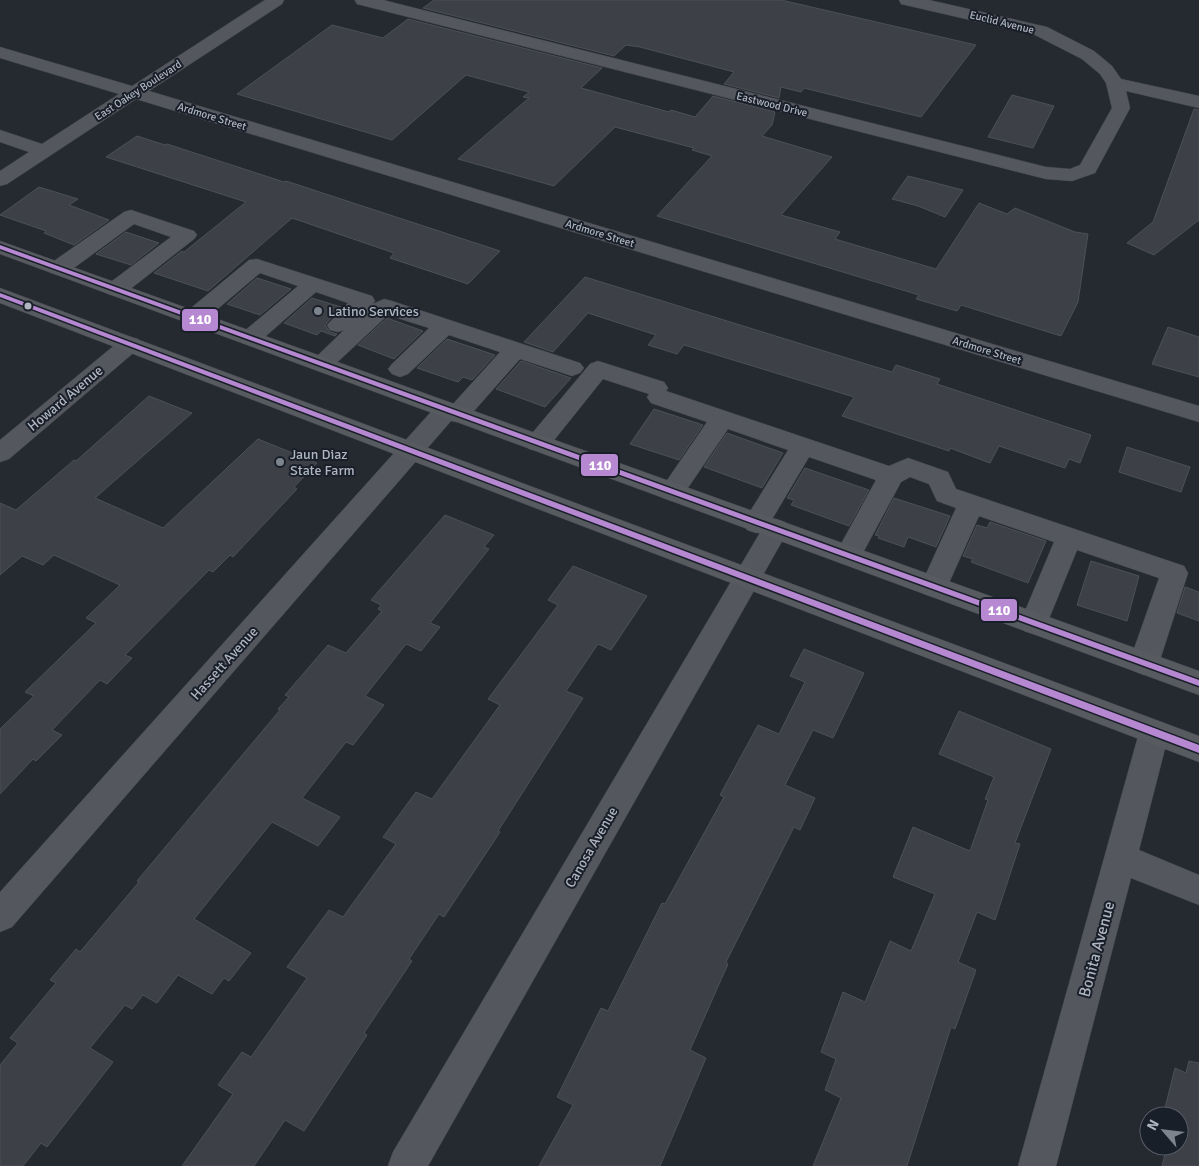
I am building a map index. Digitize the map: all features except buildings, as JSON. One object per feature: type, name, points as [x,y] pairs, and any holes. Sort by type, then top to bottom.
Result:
[{"type":"main road","points":[[0,247],[1199,683]]},
{"type":"main road","points":[[0,295],[1199,749]]},
{"type":"street","name":"East Oakey Boulevard","points":[[0,180],[276,0]]},
{"type":"street","name":"Eastwood Drive","points":[[363,0],[1046,173],[1072,175],[1088,169],[1121,108],[1115,83]]},
{"type":"street","name":"Euclid Avenue","points":[[907,0],[1041,31],[1088,55],[1106,70],[1115,83]]},
{"type":"street","name":"Ardmore Street","points":[[0,52],[1199,414]]},
{"type":"street","points":[[1115,83],[1199,102]]},
{"type":"street","points":[[0,136],[44,151]]},
{"type":"street","points":[[59,268],[131,216],[187,235],[116,289]]},
{"type":"street","points":[[193,318],[256,264],[364,301],[313,361]]},
{"type":"street","points":[[250,338],[312,284]]},
{"type":"street","points":[[313,361],[384,306],[572,368]]},
{"type":"street","points":[[400,369],[445,326]]},
{"type":"street","name":"Howard Avenue","points":[[0,453],[130,344]]},
{"type":"street","name":"Hassett Avenue","points":[[0,916],[412,451],[516,349]]},
{"type":"street","points":[[538,443],[598,369],[722,419],[891,476]]},
{"type":"street","points":[[672,492],[722,419]]},
{"type":"street","name":"Canosa Avenue","points":[[407,1166],[746,578],[766,526],[803,446]]},
{"type":"street","points":[[848,556],[891,476],[908,466],[939,478],[946,495],[1174,573],[1144,663]]},
{"type":"street","points":[[934,587],[972,504]]},
{"type":"street","points":[[1034,623],[1068,537]]},
{"type":"street","name":"Bonita Avenue","points":[[1037,1166],[1154,733]]},
{"type":"street","points":[[1121,858],[1199,890]]},
{"type":"transit line","name":"110","points":[[0,247],[1199,683]]},
{"type":"transit line","name":"110","points":[[0,295],[1199,749]]},
{"type":"place","name":"Latino Services","points":[[318,311]]},
{"type":"place","name":"Jaun Diaz State Farm","points":[[280,462]]}]
